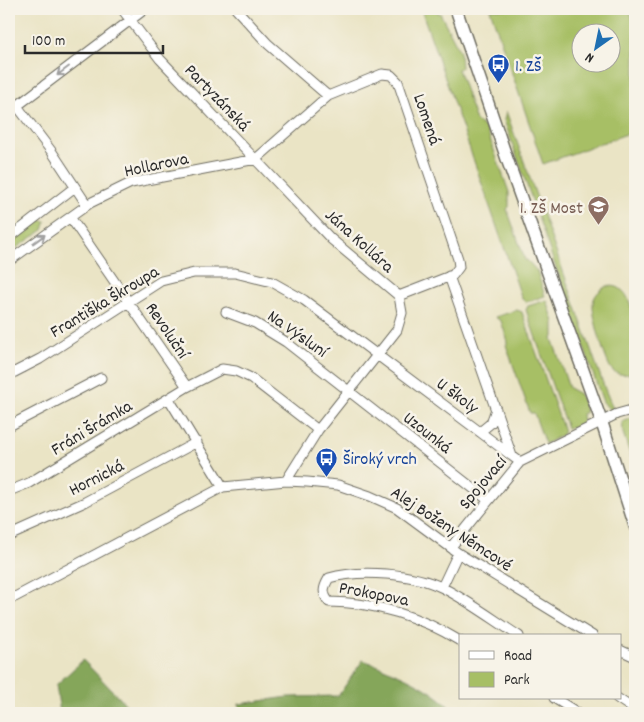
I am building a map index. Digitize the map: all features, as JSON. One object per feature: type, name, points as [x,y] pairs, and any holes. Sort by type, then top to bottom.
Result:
[{"type":"street","name":"Partyzánská","points":[[122,9],[160,59],[256,159]]},
{"type":"street","points":[[9,112],[145,9]]},
{"type":"street","points":[[236,9],[268,44],[328,96]]},
{"type":"street","points":[[456,9],[510,168],[602,423],[635,526]]},
{"type":"street","name":"Lomená","points":[[256,159],[328,96],[382,74],[390,75],[398,82],[458,258],[459,267],[450,276]]},
{"type":"street","points":[[17,106],[52,152],[87,205]]},
{"type":"street","name":"Hollarova","points":[[9,261],[87,205],[131,183],[256,159]]},
{"type":"street","name":"Jána Kollára","points":[[256,159],[331,240],[399,296],[402,313],[397,330],[318,430],[286,481]]},
{"type":"street","points":[[9,238],[75,187]]},
{"type":"street","name":"Revoluční","points":[[70,217],[187,387]]},
{"type":"street","name":"Františka Škroupa","points":[[9,375],[40,359],[131,303],[161,281],[194,273],[235,273],[272,282],[304,300],[377,353]]},
{"type":"street","points":[[399,296],[450,276],[512,456]]},
{"type":"street","name":"Na Výsluní","points":[[226,312],[255,323],[286,342],[348,390]]},
{"type":"street","name":"U školy","points":[[377,353],[520,462]]},
{"type":"street","name":"Fráni Šrámka","points":[[9,491],[29,483],[187,387],[222,369],[236,371],[251,378],[318,430]]},
{"type":"street","points":[[9,426],[101,378]]},
{"type":"street","name":"Uzounká","points":[[348,390],[488,500]]},
{"type":"street","points":[[169,399],[223,487]]},
{"type":"street","points":[[480,432],[490,423],[496,409]]},
{"type":"street","name":"Spojovací","points":[[454,550],[488,500],[520,462],[617,414],[635,409]]},
{"type":"street","name":"Hornická","points":[[9,536],[85,502],[197,442]]},
{"type":"street","name":"Alej Boženy Němcové","points":[[9,598],[15,597],[223,487],[286,481],[338,485],[397,508],[454,550],[590,634]]},
{"type":"street","points":[[442,587],[454,550]]},
{"type":"street","name":"Prokopova","points":[[459,640],[443,630],[409,615],[353,602],[329,602],[324,596],[324,587],[329,578],[347,573],[394,574],[442,587],[516,634]]},
{"type":"street","points":[[622,651],[635,657]]},
{"type":"street","points":[[557,700],[578,713]]},
{"type":"street","points":[[620,700],[635,710]]},
{"type":"green space","points":[[421,9],[436,9],[440,13],[460,52],[461,68],[458,69],[476,121],[486,128],[509,192],[509,207],[507,209],[525,260],[537,271],[545,296],[526,302],[522,299]]},
{"type":"green space","points":[[490,9],[629,9],[635,26],[635,131],[543,164]]},
{"type":"green space","points":[[506,111],[614,411],[609,409],[603,402],[504,120]]},
{"type":"green space","points":[[39,220],[46,221],[43,230],[9,253],[9,243]]},
{"type":"green space","points":[[607,286],[618,287],[625,294],[633,314],[635,372],[630,374],[618,374],[610,367],[597,330],[593,303],[599,292]]},
{"type":"green space","points":[[547,300],[554,322],[554,337],[552,338],[569,388],[580,394],[586,412],[582,414],[583,422],[574,428],[567,428],[526,310],[528,306]]},
{"type":"green space","points":[[517,310],[522,312],[564,431],[562,435],[545,444],[534,413],[530,413],[506,345],[508,342],[501,321],[495,317]]},
{"type":"green space","points":[[635,416],[635,469],[623,433],[622,422]]},
{"type":"green space","points":[[83,660],[134,713],[60,713],[56,685]]},
{"type":"green space","points":[[363,660],[413,681],[437,696],[454,713],[240,713],[239,704],[288,697],[338,696]]},
{"type":"place","name":"1. ZŠ","points":[[499,84]]},
{"type":"place","name":"1. ZŠ Most","points":[[599,226]]},
{"type":"place","name":"Široký vrch","points":[[327,477]]}]
